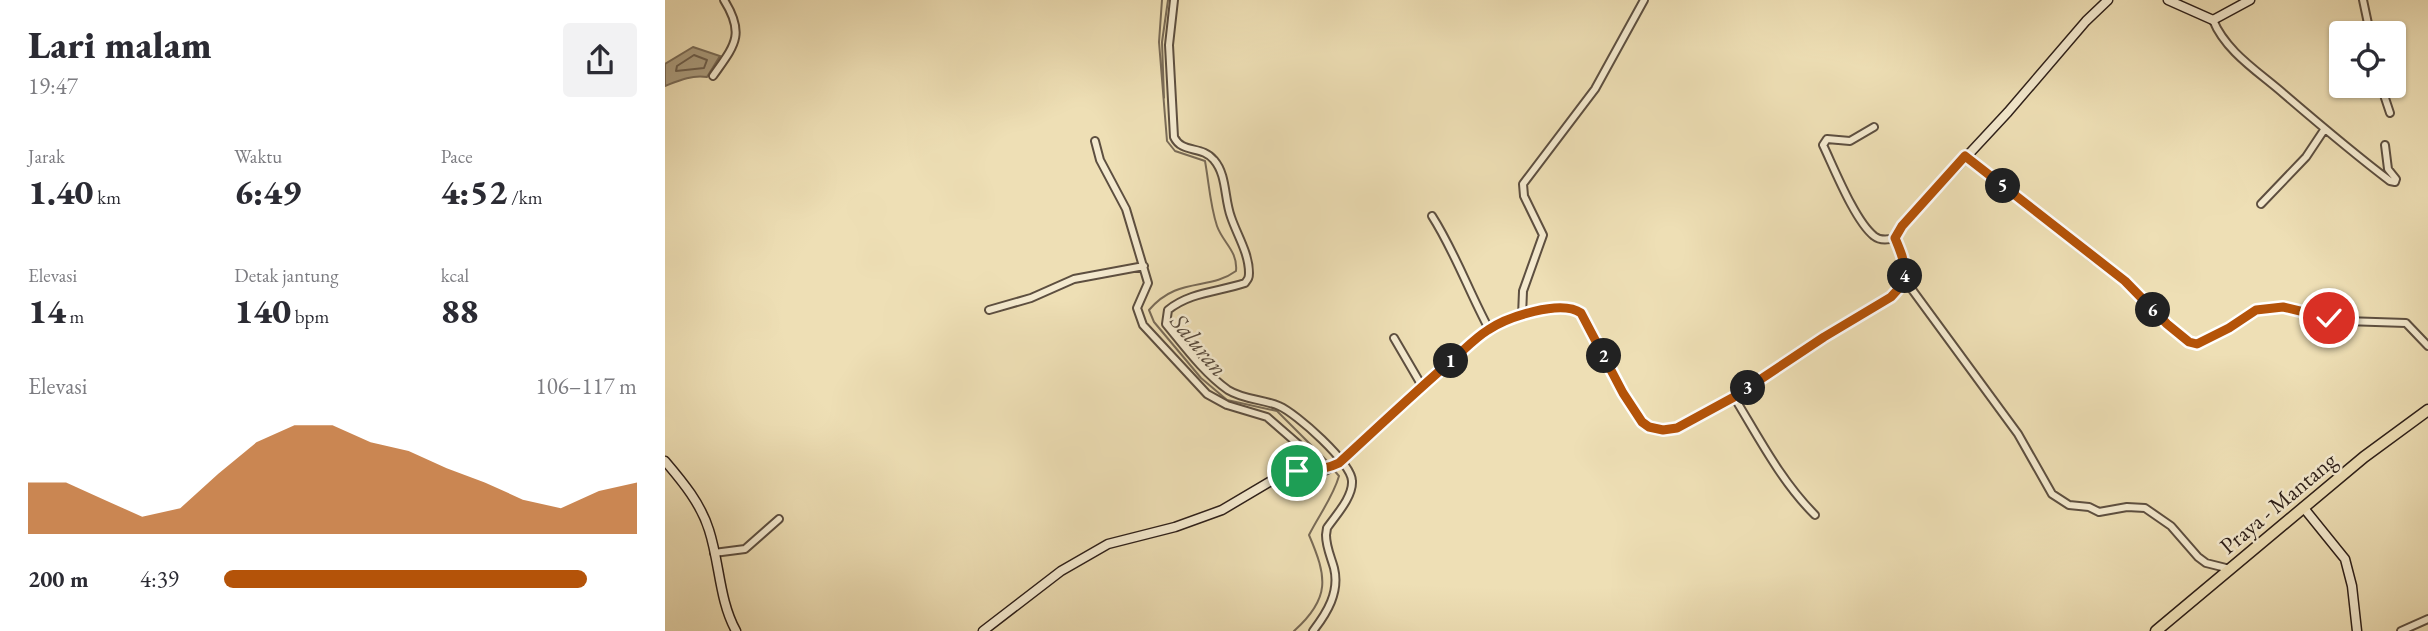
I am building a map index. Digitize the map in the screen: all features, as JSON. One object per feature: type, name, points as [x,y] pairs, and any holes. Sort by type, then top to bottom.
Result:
[{"type":"main road","name":"Praya - Mantang","points":[[2157,631],[2303,507],[2383,442],[2428,410]]},
{"type":"street","points":[[713,76],[729,53],[737,30],[736,21],[724,0]]},
{"type":"street","points":[[1174,0],[1169,45],[1174,137],[1183,148],[1201,150],[1207,154],[1221,172],[1230,215],[1245,250],[1249,274],[1245,283],[1229,289],[1190,296],[1178,302],[1168,310],[1166,324],[1198,363],[1229,390],[1241,396],[1280,406],[1298,418],[1352,477],[1351,489],[1327,528],[1326,535],[1336,591],[1313,631]]},
{"type":"street","points":[[1522,316],[1523,291],[1543,235],[1524,195],[1523,184],[1595,89],[1644,0]]},
{"type":"street","points":[[1874,127],[1855,139],[1827,139],[1823,145],[1849,201],[1873,236],[1887,240],[1895,238],[1902,226],[2008,112],[2086,21],[2108,0]]},
{"type":"street","points":[[2168,0],[2213,20],[2234,51],[2324,130],[2390,181],[2395,182],[2396,179],[2388,169],[2385,145]]},
{"type":"street","points":[[2213,20],[2250,0]]},
{"type":"street","points":[[2363,0],[2367,21]]},
{"type":"street","points":[[2385,98],[2390,113]]},
{"type":"street","points":[[2261,204],[2305,157],[2324,130]]},
{"type":"street","points":[[1095,141],[1100,160],[1126,209],[1149,283],[1137,308],[1143,326],[1207,394],[1227,405],[1266,417],[1298,444],[1321,469]]},
{"type":"street","points":[[1965,156],[2125,281],[2167,324],[2189,342],[2197,344],[2229,328],[2256,310],[2283,307],[2344,321],[2406,323],[2428,346]]},
{"type":"street","points":[[1432,216],[1446,238],[1489,329]]},
{"type":"street","points":[[983,631],[1061,571],[1108,544],[1175,527],[1212,514],[1276,478],[1341,462],[1422,386],[1489,329],[1522,316],[1560,307],[1575,309],[1581,313],[1623,393],[1642,422],[1649,427],[1663,430],[1677,428],[1734,397],[1824,337],[1891,297],[1905,280],[1904,264],[1895,238]]},
{"type":"street","points":[[989,310],[1031,298],[1074,279],[1144,266]]},
{"type":"street","points":[[1905,280],[2018,434],[2052,494],[2069,505],[2089,507],[2099,512],[2127,507],[2145,509],[2171,526],[2206,563],[2230,569]]},
{"type":"street","points":[[1394,338],[1422,386]]},
{"type":"street","points":[[1734,397],[1778,470],[1815,515]]},
{"type":"street","points":[[665,461],[683,483],[704,517],[715,553],[724,600],[736,631]]},
{"type":"street","points":[[2303,507],[2345,559],[2352,586],[2357,631]]},
{"type":"street","points":[[715,553],[745,549],[779,519]]},
{"type":"street","points":[[2401,631],[2428,619]]},
{"type":"water","points":[[693,47],[720,56],[707,77],[691,77],[665,86],[665,64]]},
{"type":"waterway","name":"Saluran","points":[[1162,0],[1159,42],[1167,141],[1175,151],[1205,161],[1215,218],[1235,258],[1236,271],[1215,281],[1171,292],[1149,310],[1154,322],[1201,378],[1227,400],[1277,411],[1330,464]]},
{"type":"waterway","name":"Saluran","points":[[1164,98],[1162,42],[1168,0]]},
{"type":"waterway","name":"Saluran","points":[[1294,631],[1306,619],[1320,597],[1322,575],[1309,535],[1330,499],[1339,476],[1333,469]]},
{"type":"route","points":[[1297,471],[1316,468],[1325,470],[1339,463],[1426,382],[1489,329],[1522,316],[1560,307],[1569,307],[1581,313],[1623,393],[1642,422],[1649,427],[1663,430],[1677,428],[1734,397],[1901,288],[1905,280],[1904,264],[1895,238],[1902,226],[1965,156],[2125,281],[2167,324],[2189,342],[2197,344],[2229,328],[2256,310],[2283,307],[2329,318]]}]
